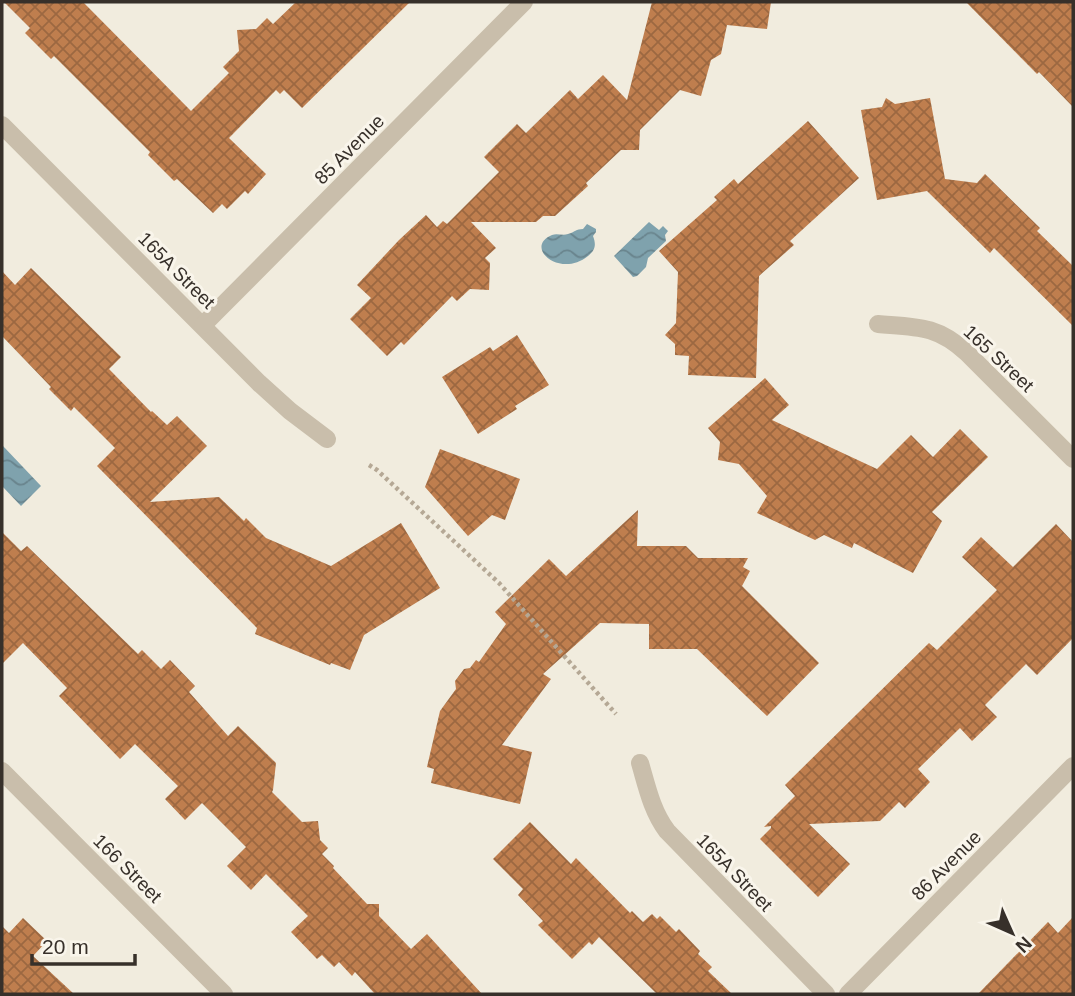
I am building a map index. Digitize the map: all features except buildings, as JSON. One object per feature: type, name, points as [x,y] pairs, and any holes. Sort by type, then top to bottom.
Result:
[{"type":"street","name":"85 Avenue","points":[[203,325],[524,2]]},
{"type":"street","name":"165A Street","points":[[2,125],[278,401],[327,439]]},
{"type":"street","name":"165 Street","points":[[878,324],[924,328],[951,340],[1073,458]]},
{"type":"street","name":"165A Street","points":[[640,763],[656,816],[667,831],[826,994]]},
{"type":"street","name":"86 Avenue","points":[[848,994],[1073,766]]},
{"type":"street","name":"166 Street","points":[[2,771],[224,994]]},
{"type":"path","points":[[369,465],[499,583],[616,714]]},
{"type":"water","points":[[649,222],[659,230],[663,226],[668,231],[665,235],[666,241],[648,258],[646,267],[633,277],[614,256]]},
{"type":"water","points":[[587,224],[596,229],[593,236],[595,247],[588,256],[566,264],[557,263],[543,253],[541,247],[544,240],[552,235],[583,229]]},
{"type":"water","points":[[3,446],[41,486],[21,506],[2,486]]}]
